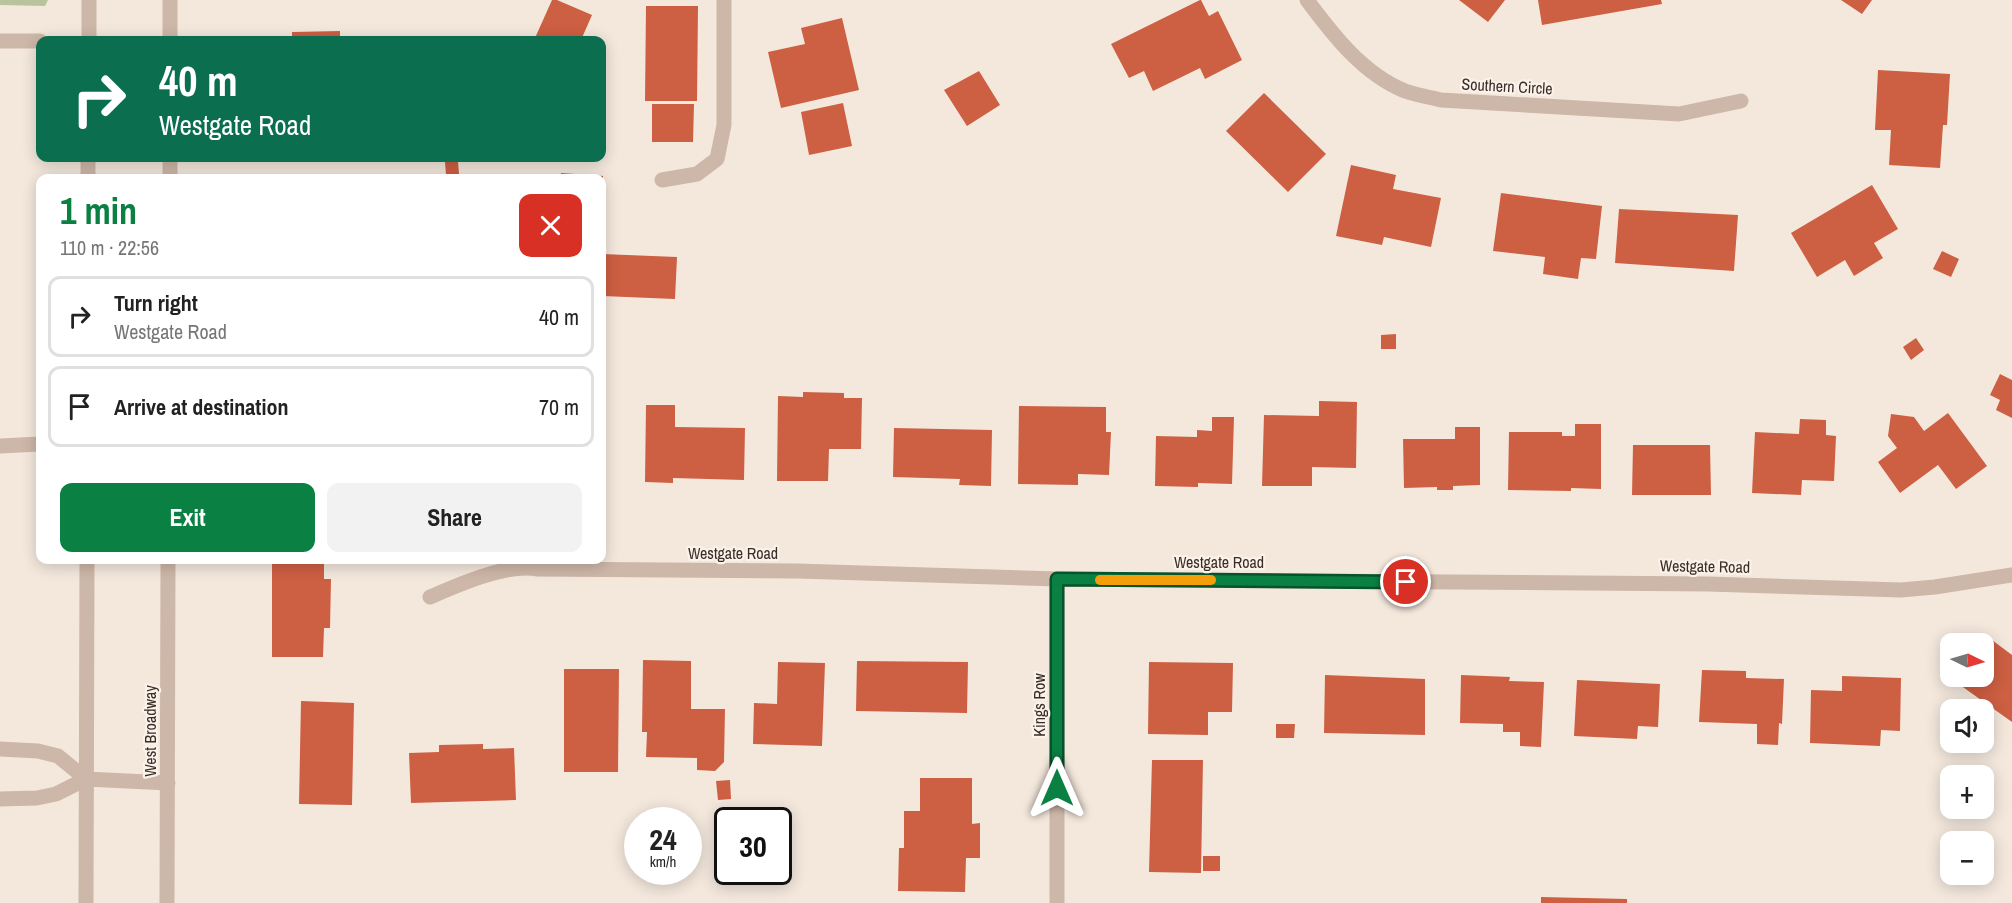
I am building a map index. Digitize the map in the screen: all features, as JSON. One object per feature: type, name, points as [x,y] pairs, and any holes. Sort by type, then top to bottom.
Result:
[{"type":"street","points":[[89,0],[89,36]]},
{"type":"street","points":[[170,0],[170,36]]},
{"type":"street","points":[[662,180],[697,174],[717,159],[724,124],[724,0]]},
{"type":"street","name":"Southern Circle","points":[[1307,0],[1332,34],[1368,69],[1405,90],[1441,100],[1679,114],[1741,101]]},
{"type":"street","points":[[0,41],[36,41]]},
{"type":"street","points":[[0,446],[36,444]]},
{"type":"street","points":[[86,903],[87,564]]},
{"type":"street","name":"West Broadway","points":[[168,564],[168,903]]},
{"type":"street","name":"Westgate Road","points":[[430,597],[474,578],[527,567],[1057,579],[1708,584],[1900,590],[2012,575]]},
{"type":"street","name":"Kings Row","points":[[1057,579],[1057,903]]},
{"type":"street","points":[[0,749],[38,751],[58,756],[86,779]]},
{"type":"street","points":[[0,799],[37,798],[56,794],[86,779],[168,783]]},
{"type":"green space","points":[[0,0],[48,0],[45,6],[0,5]]},
{"type":"building","points":[[552,0],[592,15],[583,36],[536,36]]},
{"type":"building","points":[[1201,0],[1209,16],[1218,11],[1242,60],[1205,79],[1200,68],[1153,91],[1144,71],[1129,78],[1111,44]]},
{"type":"building","points":[[1459,0],[1505,0],[1488,22]]},
{"type":"building","points":[[1538,0],[1661,0],[1662,4],[1542,25]]},
{"type":"building","points":[[1841,0],[1872,0],[1862,14]]},
{"type":"building","points":[[646,6],[698,6],[697,101],[645,101]]},
{"type":"building","points":[[842,18],[859,90],[781,108],[768,52],[805,44],[801,28]]},
{"type":"building","points":[[340,31],[340,36],[292,36],[292,32]]},
{"type":"building","points":[[1878,70],[1950,74],[1947,125],[1943,125],[1940,168],[1889,165],[1891,130],[1875,130]]},
{"type":"building","points":[[979,71],[1000,105],[967,126],[944,90]]},
{"type":"building","points":[[1264,93],[1326,154],[1288,192],[1226,131]]},
{"type":"building","points":[[843,103],[852,146],[809,155],[801,112]]},
{"type":"building","points":[[652,104],[694,104],[693,142],[652,142]]},
{"type":"building","points":[[445,162],[458,162],[459,174],[446,174]]},
{"type":"building","points":[[1351,165],[1396,175],[1393,189],[1441,198],[1431,247],[1384,237],[1382,245],[1336,236]]},
{"type":"building","points":[[1872,185],[1898,229],[1874,243],[1883,258],[1854,276],[1845,260],[1817,277],[1791,233]]},
{"type":"building","points":[[1501,193],[1602,206],[1596,259],[1581,258],[1578,279],[1543,274],[1545,257],[1493,251]]},
{"type":"building","points":[[1619,209],[1738,215],[1734,271],[1615,263]]},
{"type":"building","points":[[1942,251],[1959,259],[1951,277],[1933,269]]},
{"type":"building","points":[[606,254],[677,257],[675,299],[606,296]]},
{"type":"building","points":[[1396,334],[1396,349],[1381,349],[1381,335]]},
{"type":"building","points":[[1916,338],[1924,350],[1911,360],[1903,347]]},
{"type":"building","points":[[2000,374],[2012,380],[2012,418],[1996,410],[2000,400],[1990,395]]},
{"type":"building","points":[[803,392],[844,393],[844,398],[862,398],[861,449],[829,449],[828,481],[777,481],[778,396],[803,397]]},
{"type":"building","points":[[1319,401],[1357,402],[1356,468],[1312,467],[1312,486],[1262,486],[1264,415],[1319,416]]},
{"type":"building","points":[[646,405],[675,405],[675,427],[745,428],[744,480],[673,478],[673,483],[645,482]]},
{"type":"building","points":[[1019,406],[1106,407],[1106,432],[1111,432],[1109,475],[1078,474],[1078,485],[1018,484]]},
{"type":"building","points":[[1948,413],[1987,466],[1956,489],[1938,465],[1900,493],[1878,462],[1897,448],[1888,436],[1891,414],[1914,417],[1924,431]]},
{"type":"building","points":[[1212,417],[1234,417],[1232,484],[1198,483],[1198,487],[1155,486],[1156,436],[1197,437],[1197,430],[1212,431]]},
{"type":"building","points":[[1800,419],[1826,420],[1826,435],[1836,436],[1834,481],[1802,480],[1801,495],[1752,493],[1755,432],[1799,434]]},
{"type":"building","points":[[1575,424],[1601,424],[1601,489],[1508,490],[1509,432],[1562,432],[1562,436],[1575,436]]},
{"type":"building","points":[[1455,427],[1480,427],[1480,485],[1453,486],[1453,490],[1437,490],[1437,487],[1404,488],[1403,439],[1455,439]]},
{"type":"building","points":[[894,428],[992,430],[991,486],[959,485],[960,479],[893,477]]},
{"type":"building","points":[[1633,445],[1710,445],[1711,495],[1632,495]]},
{"type":"building","points":[[272,564],[324,564],[324,579],[331,579],[330,628],[324,628],[323,657],[272,657]]},
{"type":"building","points":[[1994,642],[2012,655],[2012,722],[1994,709],[1994,699],[1980,699],[1963,687],[1994,687]]},
{"type":"building","points":[[643,660],[691,661],[691,709],[725,709],[724,762],[715,771],[697,770],[697,758],[646,757],[647,732],[642,732]]},
{"type":"building","points":[[857,661],[968,662],[967,713],[856,711]]},
{"type":"building","points":[[778,662],[825,663],[822,746],[753,744],[754,703],[777,704]]},
{"type":"building","points":[[1149,662],[1233,663],[1232,712],[1208,712],[1208,735],[1148,734]]},
{"type":"building","points":[[564,669],[619,669],[618,772],[564,772]]},
{"type":"building","points":[[1702,670],[1746,671],[1746,678],[1784,679],[1782,724],[1779,723],[1778,745],[1757,744],[1757,724],[1699,722]]},
{"type":"building","points":[[1325,675],[1425,679],[1425,735],[1324,733]]},
{"type":"building","points":[[1461,675],[1510,677],[1509,681],[1544,682],[1541,747],[1520,746],[1520,732],[1503,732],[1503,724],[1460,723]]},
{"type":"building","points":[[1842,676],[1901,678],[1900,731],[1881,730],[1880,746],[1810,743],[1811,690],[1842,691]]},
{"type":"building","points":[[1577,680],[1660,684],[1658,727],[1638,726],[1637,739],[1574,736]]},
{"type":"building","points":[[301,701],[354,703],[352,805],[299,804]]},
{"type":"building","points":[[1276,724],[1295,724],[1294,738],[1276,738]]},
{"type":"building","points":[[483,744],[483,749],[514,748],[516,800],[411,803],[409,753],[439,752],[439,745]]},
{"type":"building","points":[[1152,760],[1203,760],[1201,873],[1149,872]]},
{"type":"building","points":[[920,778],[972,778],[972,824],[980,823],[980,858],[966,858],[965,892],[898,891],[899,848],[904,848],[904,811],[920,811]]},
{"type":"building","points":[[730,780],[731,799],[718,800],[716,781]]},
{"type":"building","points":[[1203,856],[1220,856],[1220,871],[1203,871]]},
{"type":"building","points":[[1541,897],[1627,899],[1627,903],[1541,903]]},
{"type":"slow traffic","points":[[1100,580],[1211,580]]},
{"type":"route","points":[[1057,788],[1057,579],[1406,582]]}]
